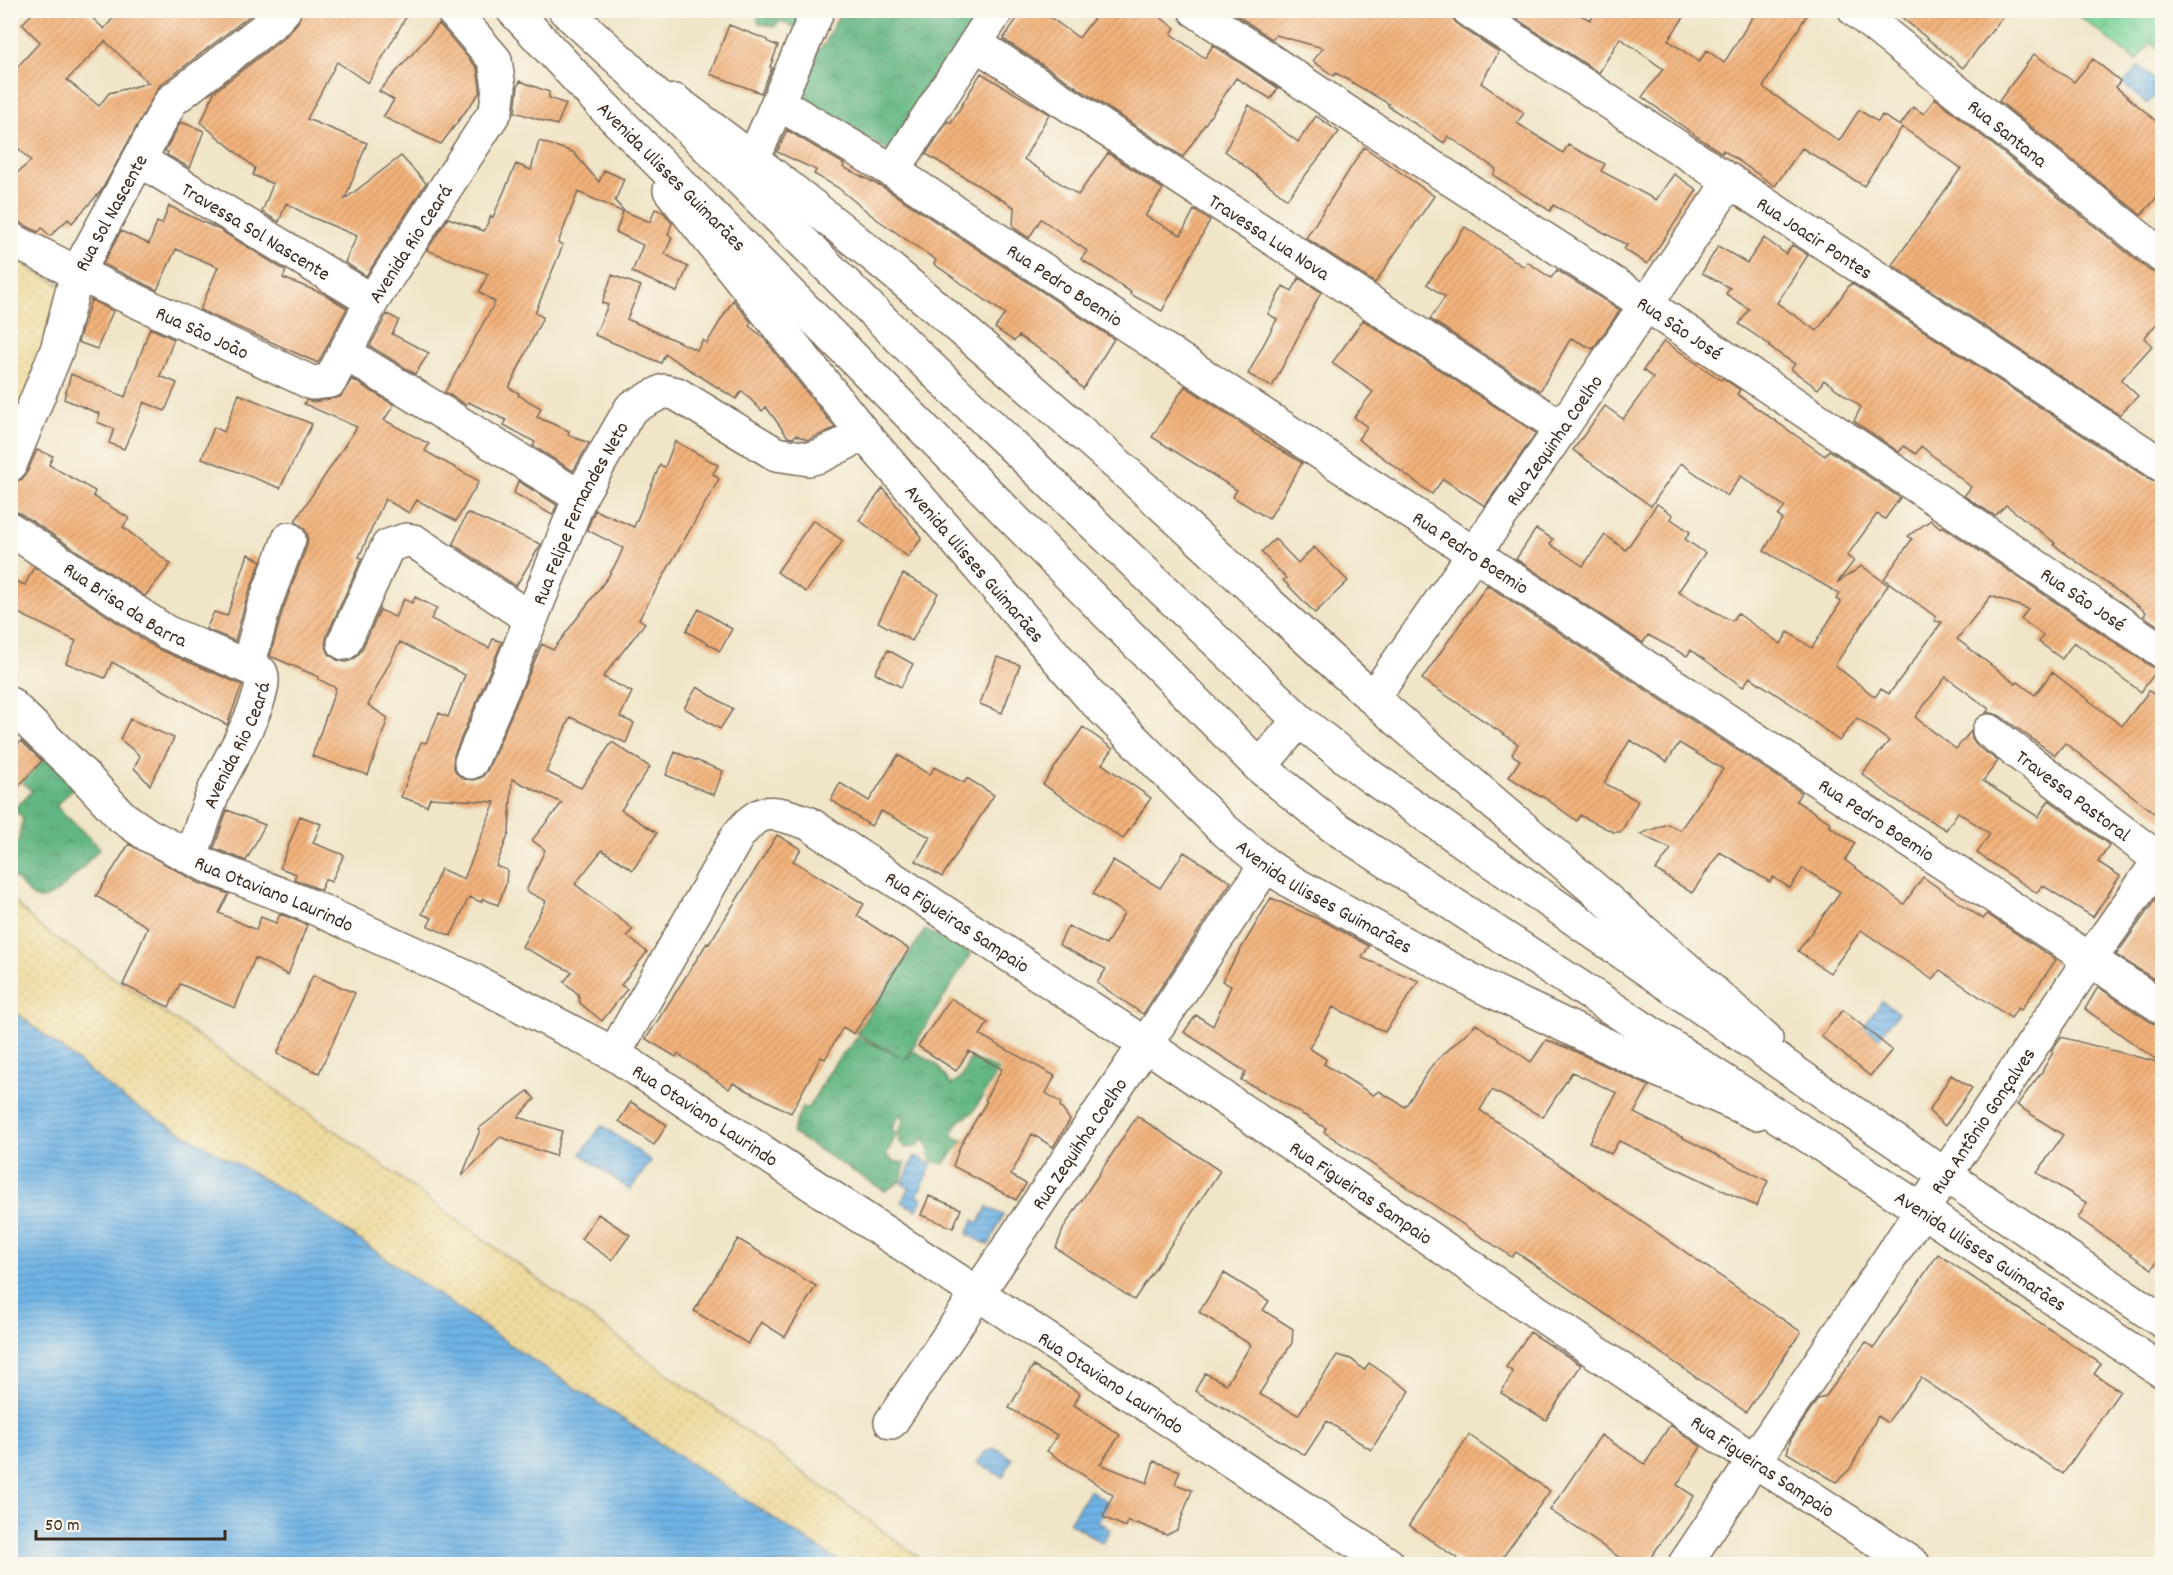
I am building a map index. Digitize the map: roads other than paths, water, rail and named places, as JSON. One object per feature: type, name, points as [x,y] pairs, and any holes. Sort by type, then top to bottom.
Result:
[{"type":"street","name":"Rua Sol Nascente","points":[[10,465],[57,350],[77,273],[141,160],[171,101],[273,22],[284,10]]},
{"type":"street","name":"Avenida Rio Ceará","points":[[337,367],[372,301],[496,110],[499,87],[495,60],[452,10]]},
{"type":"street","points":[[513,10],[604,106]]},
{"type":"street","points":[[565,10],[624,64],[748,170],[912,350],[1299,720],[1367,774],[1827,1095],[2163,1321]]},
{"type":"street","points":[[748,170],[818,10]]},
{"type":"street","points":[[893,171],[997,10]]},
{"type":"street","name":"Rua São José","points":[[1195,10],[1351,115],[1647,304],[2163,651]]},
{"type":"street","name":"Rua Joacir Pontes","points":[[1469,10],[2163,465]]},
{"type":"street","name":"Rua Santana","points":[[1855,10],[2163,256]]},
{"type":"street","name":"Travessa Lua Nova","points":[[976,44],[1562,428]]},
{"type":"street","name":"Rua Pedro Boemio","points":[[778,103],[893,171],[2163,1007]]},
{"type":"street","name":"Avenida Ulisses Guimarães","points":[[604,106],[864,434],[1090,696],[1222,828],[1266,865],[1295,885],[1480,985],[1660,1071],[1797,1130]]},
{"type":"street","name":"Avenida Ulisses Guimarães","points":[[604,106],[1260,767],[1333,826],[1923,1211],[2163,1371]]},
{"type":"street","name":"Travessa Sol Nascente","points":[[141,160],[372,301]]},
{"type":"street","points":[[748,170],[858,242],[1085,436],[1373,698],[1672,954],[1827,1095]]},
{"type":"street","name":"Rua Zequinha Coelho","points":[[1373,698],[1562,428],[1730,181]]},
{"type":"street","name":"Rua São João","points":[[10,239],[77,273],[312,383],[337,367],[580,497]]},
{"type":"street","name":"Rua Felipe Fernandes Neto","points":[[471,762],[580,497],[631,408],[664,391],[677,394],[776,454],[809,459],[820,456],[864,434]]},
{"type":"street","name":"Rua Brisa da Barra","points":[[10,529],[166,632],[248,667]]},
{"type":"street","name":"Avenida Rio Ceará","points":[[191,856],[215,790],[246,729],[263,684],[261,673],[248,667],[264,606],[289,538]]},
{"type":"street","points":[[344,643],[388,546],[406,540],[414,541],[531,619]]},
{"type":"street","name":"Rua Otaviano Laurindo","points":[[10,704],[84,776],[122,817],[148,835],[207,866],[308,905],[470,979],[614,1054],[1388,1564]]},
{"type":"street","points":[[1260,767],[1299,720]]},
{"type":"street","name":"Travessa Pastoral","points":[[1989,731],[2161,858]]},
{"type":"street","name":"Rua Figueiras Sampaio","points":[[614,1054],[737,837],[750,820],[763,814],[783,814],[808,823],[1145,1044],[1755,1461],[1913,1564]]},
{"type":"street","name":"Rua Antônio Gonçalves","points":[[1685,1564],[2090,959],[2161,858]]},
{"type":"street","name":"Rua Zequihha Coelho","points":[[891,1422],[1266,865]]},
{"type":"water","points":[[2139,66],[2158,83],[2152,90],[2156,94],[2147,104],[2123,84]]},
{"type":"water","points":[[1882,1001],[1898,1013],[1879,1038],[1864,1027]]},
{"type":"water","points":[[10,1008],[128,1102],[310,1206],[525,1355],[843,1564],[11,1564]]},
{"type":"water","points":[[602,1125],[651,1161],[630,1190],[581,1154]]},
{"type":"water","points":[[915,1156],[932,1164],[917,1196],[922,1198],[917,1210],[901,1202],[910,1188],[902,1184]]},
{"type":"water","points":[[987,1207],[1003,1215],[989,1245],[967,1234],[974,1220],[979,1223]]},
{"type":"water","points":[[990,1449],[998,1449],[1012,1459],[1003,1477],[977,1463]]},
{"type":"water","points":[[1090,1490],[1109,1503],[1098,1521],[1110,1530],[1102,1543],[1069,1522]]}]
